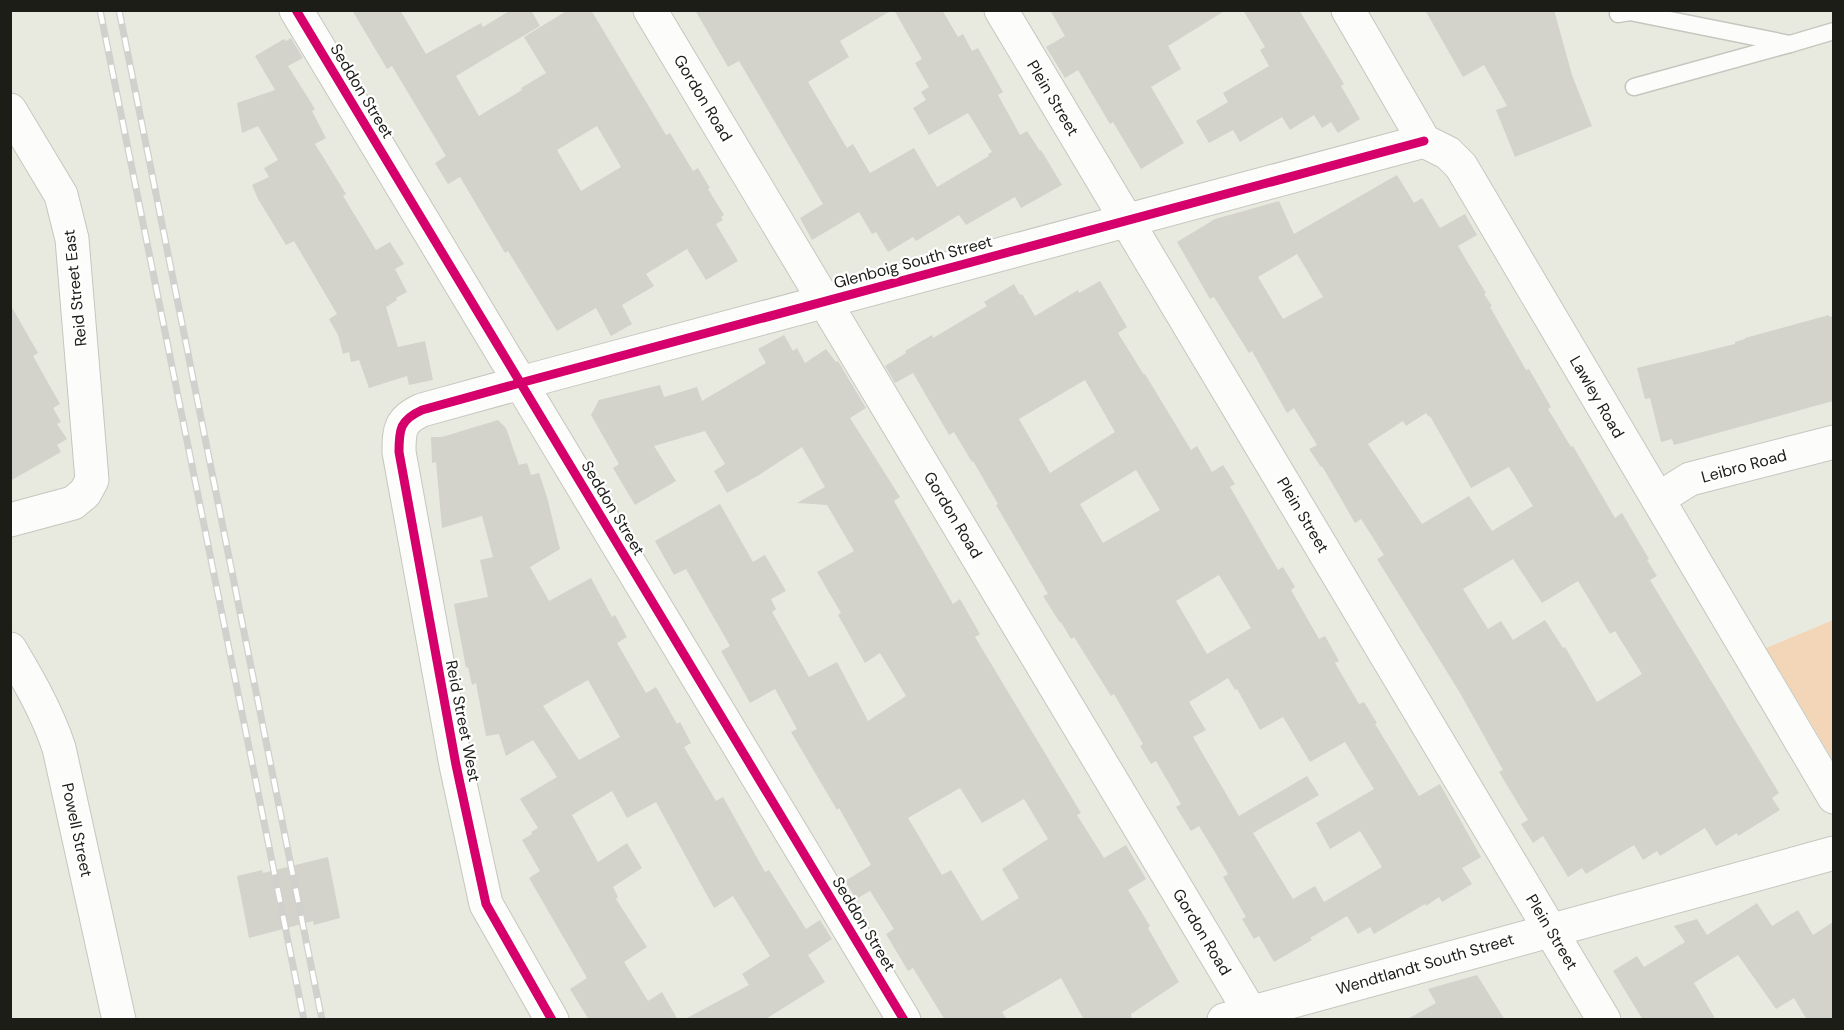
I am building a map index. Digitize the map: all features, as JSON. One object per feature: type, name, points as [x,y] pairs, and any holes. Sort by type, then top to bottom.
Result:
[{"type":"street","name":"Seddon Street","points":[[296,10],[904,1020]]},
{"type":"street","name":"Gordon Road","points":[[650,10],[825,301],[1243,1017]]},
{"type":"street","name":"Plein Street","points":[[1001,10],[1604,1020]]},
{"type":"street","name":"Lawley Road","points":[[1348,10],[1425,141],[1448,153],[1461,166],[1833,797]]},
{"type":"street","name":"Reid Street East","points":[[10,110],[61,195],[68,217],[73,250],[92,480],[85,493],[73,503],[10,520]]},
{"type":"street","name":"Glenboig South Street","points":[[411,415],[520,383],[1126,219],[1425,141]]},
{"type":"street","name":"Reid Street West","points":[[411,415],[402,424],[399,452],[456,765],[486,904],[552,1020]]},
{"type":"street","name":"Leibro Road","points":[[1658,500],[1690,480],[1833,442]]},
{"type":"street","name":"Powell Street","points":[[10,649],[50,721],[59,748],[118,1020]]},
{"type":"street","name":"Wendtlandt South Street","points":[[1243,1017],[1549,930],[1833,853]]},
{"type":"lane","points":[[1618,14],[1630,12],[1790,44]]},
{"type":"lane","points":[[1634,87],[1833,31]]},
{"type":"shaded area","points":[[1833,620],[1833,760],[1766,648]]},
{"type":"building","points":[[352,10],[400,10],[426,54],[481,23],[483,27],[511,10],[531,10],[540,26],[456,76],[479,116],[546,73],[524,37],[568,10],[591,10],[666,135],[670,133],[693,171],[698,168],[710,188],[708,189],[724,215],[721,217],[723,220],[716,224],[738,261],[706,280],[687,249],[646,274],[654,286],[622,305],[632,324],[611,336],[596,308],[557,331],[508,251],[505,253],[460,177],[448,184],[435,163],[446,156],[392,66],[387,69]],"holes":[[[597,126],[621,167],[581,191],[557,150]]]},
{"type":"building","points":[[695,10],[892,10],[840,41],[849,57],[808,82],[847,148],[853,144],[870,173],[914,148],[937,187],[992,152],[968,113],[929,135],[913,108],[926,100],[921,92],[929,87],[915,63],[922,59],[894,10],[942,10],[958,37],[963,34],[972,51],[978,48],[1003,92],[998,95],[1020,135],[1027,131],[1062,185],[1021,208],[1015,197],[966,225],[959,215],[916,241],[913,237],[888,252],[876,232],[872,234],[859,212],[812,240],[800,218],[823,204],[739,61],[728,67]]},
{"type":"building","points":[[1050,10],[1226,10],[1168,46],[1181,69],[1151,87],[1184,143],[1141,169],[1113,122],[1110,124],[1078,70],[1065,78],[1046,47],[1065,36]]},
{"type":"building","points":[[1243,10],[1299,10],[1344,84],[1341,86],[1360,119],[1338,133],[1331,122],[1322,128],[1314,115],[1290,130],[1282,117],[1240,142],[1233,130],[1209,143],[1196,121],[1228,102],[1223,93],[1269,66],[1260,50],[1265,47]]},
{"type":"building","points":[[1425,10],[1554,10],[1572,75],[1592,126],[1515,157],[1496,110],[1507,106],[1484,65],[1463,77]]},
{"type":"building","points":[[291,38],[303,58],[288,66],[315,109],[312,111],[326,138],[315,144],[346,194],[343,196],[376,250],[390,242],[404,264],[395,269],[407,292],[386,307],[398,347],[425,341],[433,380],[409,385],[407,376],[369,388],[359,360],[351,362],[349,352],[343,354],[338,335],[329,319],[337,314],[294,241],[286,245],[252,185],[269,177],[264,168],[278,160],[258,126],[242,133],[237,103],[275,90],[255,56],[284,39],[286,41]]},
{"type":"building","points":[[1397,175],[1414,203],[1422,198],[1440,228],[1465,214],[1477,235],[1458,246],[1486,293],[1484,294],[1492,306],[1490,307],[1526,370],[1529,369],[1551,407],[1548,409],[1571,447],[1573,446],[1615,518],[1622,513],[1649,559],[1647,560],[1657,576],[1650,580],[1779,793],[1772,798],[1780,810],[1738,836],[1737,833],[1716,846],[1705,828],[1660,856],[1657,851],[1643,860],[1634,845],[1586,874],[1582,868],[1568,877],[1543,836],[1533,843],[1521,824],[1528,820],[1499,772],[1503,770],[1460,693],[1377,559],[1384,555],[1361,519],[1355,523],[1322,466],[1309,449],[1317,445],[1294,408],[1287,413],[1252,351],[1249,353],[1214,297],[1210,299],[1177,242],[1215,219],[1279,201],[1294,234]],"holes":[[[1297,254],[1323,297],[1283,319],[1258,277]],[[1426,413],[1430,416],[1471,488],[1509,467],[1533,506],[1492,531],[1469,496],[1422,524],[1368,444],[1403,421],[1406,426]],[[1513,559],[1542,603],[1578,581],[1610,634],[1615,631],[1642,674],[1597,702],[1565,647],[1563,648],[1545,620],[1513,640],[1501,621],[1488,629],[1463,589]]]},
{"type":"building","points":[[1100,281],[1127,327],[1118,333],[1144,375],[1191,450],[1197,446],[1212,472],[1223,465],[1235,484],[1230,487],[1278,570],[1283,567],[1295,587],[1291,590],[1319,639],[1325,636],[1339,661],[1335,663],[1359,704],[1364,702],[1419,796],[1440,784],[1481,857],[1462,868],[1472,884],[1442,902],[1439,897],[1426,906],[1425,904],[1374,934],[1370,927],[1358,934],[1347,916],[1274,962],[1259,936],[1254,939],[1242,919],[1246,917],[1223,877],[1228,874],[1199,826],[1191,831],[1176,807],[1181,804],[1156,761],[1151,764],[1140,746],[1143,744],[1114,694],[1111,696],[1074,637],[1071,639],[1043,596],[1048,594],[973,461],[954,432],[949,435],[913,373],[895,383],[885,366],[932,335],[933,338],[987,306],[984,302],[1014,284],[1035,316],[1078,290],[1079,293]],"holes":[[[1085,380],[1115,432],[1050,473],[1019,419]],[[1136,470],[1160,510],[1103,543],[1080,504]],[[1219,575],[1251,628],[1207,654],[1176,601]],[[1228,678],[1235,690],[1237,689],[1260,730],[1283,717],[1310,762],[1345,742],[1374,789],[1316,823],[1330,849],[1360,831],[1382,867],[1324,902],[1315,886],[1293,899],[1253,833],[1319,795],[1307,776],[1239,816],[1193,737],[1206,730],[1189,702]]]},
{"type":"building","points":[[10,304],[38,353],[33,356],[60,404],[53,408],[61,422],[57,424],[67,439],[57,445],[61,452],[10,481]]},
{"type":"building","points":[[1829,315],[1829,317],[1833,316],[1833,401],[1674,445],[1672,439],[1661,442],[1650,398],[1645,399],[1637,368],[1735,344],[1745,338]]},
{"type":"building","points":[[784,335],[793,351],[797,348],[805,363],[826,349],[836,362],[838,361],[866,408],[850,418],[900,497],[894,501],[953,604],[960,599],[980,634],[975,637],[1081,813],[1077,815],[1104,858],[1126,845],[1146,879],[1128,890],[1179,982],[1131,1014],[1132,1020],[1084,1020],[1061,978],[1002,1012],[1007,1020],[945,1020],[913,968],[908,971],[886,934],[894,929],[870,891],[856,899],[845,881],[871,865],[839,808],[837,810],[791,732],[797,729],[775,689],[750,703],[721,651],[730,646],[686,569],[674,575],[655,541],[720,504],[753,562],[765,555],[786,591],[771,599],[776,609],[772,612],[809,677],[837,662],[868,721],[906,696],[880,653],[865,663],[838,615],[841,613],[817,572],[854,551],[827,505],[797,503],[825,487],[802,447],[727,493],[714,471],[725,464],[705,431],[654,446],[676,481],[635,505],[613,468],[619,464],[591,415],[599,400],[660,385],[664,397],[697,387],[702,401],[766,363],[758,349]],"holes":[[[960,788],[982,823],[1024,799],[1048,839],[1002,869],[1019,898],[982,921],[951,870],[942,875],[908,818]]]},
{"type":"building","points":[[498,420],[506,428],[519,465],[527,463],[531,475],[539,473],[560,549],[530,567],[549,601],[591,578],[612,617],[615,615],[627,637],[617,643],[646,693],[656,687],[677,724],[680,722],[691,743],[684,747],[716,801],[723,797],[765,872],[769,870],[806,929],[820,920],[832,939],[808,955],[825,982],[764,1020],[683,1020],[749,985],[742,974],[770,956],[733,896],[714,908],[656,802],[627,818],[612,791],[572,815],[598,862],[627,843],[642,868],[613,887],[618,897],[616,899],[647,947],[624,962],[648,1001],[662,992],[678,1020],[589,1020],[570,989],[587,978],[529,878],[540,871],[522,840],[538,828],[520,799],[557,777],[533,740],[506,756],[499,734],[486,736],[476,683],[472,685],[468,667],[466,668],[454,604],[488,597],[480,560],[493,557],[482,516],[442,528],[436,462],[432,463],[431,437],[442,437]],"holes":[[[588,680],[620,737],[579,760],[543,706]]]},
{"type":"building","points":[[328,857],[340,918],[314,925],[313,921],[249,938],[237,876],[262,870],[263,873]]},
{"type":"building","points":[[1757,903],[1772,926],[1798,910],[1813,935],[1833,922],[1833,1020],[1807,1020],[1794,998],[1776,1009],[1738,955],[1694,983],[1716,1020],[1643,1020],[1613,971],[1637,956],[1644,967],[1685,942],[1674,926],[1697,919],[1707,935]]},
{"type":"building","points":[[1477,975],[1505,1020],[1406,1020],[1436,1003],[1428,989]]},
{"type":"railway","points":[[100,10],[304,1020]]},
{"type":"railway","points":[[119,10],[322,1020]]},
{"type":"cycle path","points":[[296,10],[904,1020]]},
{"type":"cycle path","points":[[552,1020],[486,904],[456,765],[399,452],[400,431],[405,422],[422,410],[1424,141]]}]
